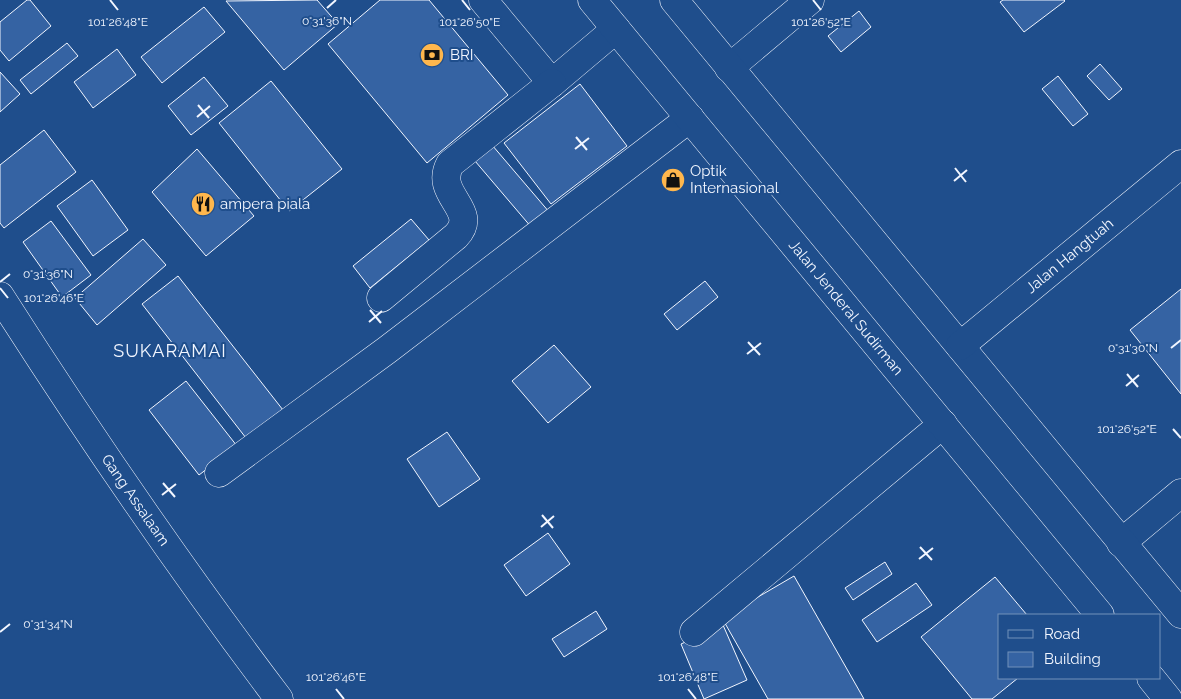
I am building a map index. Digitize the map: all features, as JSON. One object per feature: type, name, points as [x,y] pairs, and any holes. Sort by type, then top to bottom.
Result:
[{"type":"main road","points":[[483,0],[552,83]]},
{"type":"main road","name":"Jalan Jenderal Sudirman","points":[[592,0],[1099,614]]},
{"type":"main road","points":[[674,0],[1181,614]]},
{"type":"main road","points":[[729,68],[810,0]]},
{"type":"main road","points":[[381,298],[456,236],[463,227],[463,214],[446,186],[446,173],[450,164],[552,83],[616,29]]},
{"type":"main road","points":[[219,473],[387,350],[690,118]]},
{"type":"main road","name":"Jalan Hangtuah","points":[[960,346],[1181,164]]},
{"type":"main road","name":"Gang Assalaam","points":[[0,296],[75,414],[203,598],[279,699]]},
{"type":"main road","points":[[694,632],[943,424]]},
{"type":"main road","points":[[1121,542],[1181,493]]},
{"type":"main road","points":[[1152,679],[1168,699]]},
{"type":"building","points":[[27,0],[30,0],[51,26],[9,61],[0,50],[0,22]]},
{"type":"building","points":[[317,0],[338,24],[284,70],[226,1]]},
{"type":"building","points":[[380,0],[429,0],[508,95],[427,163],[328,44]]},
{"type":"building","points":[[1003,0],[1065,1],[1024,32],[1000,2]]},
{"type":"building","points":[[204,7],[225,32],[162,83],[141,57]]},
{"type":"building","points":[[859,11],[871,27],[841,52],[828,36]]},
{"type":"building","points":[[67,43],[78,56],[31,94],[20,80]]},
{"type":"building","points":[[117,49],[136,75],[93,108],[74,82]]},
{"type":"building","points":[[1100,64],[1122,89],[1109,100],[1087,76]]},
{"type":"building","points":[[0,72],[20,94],[0,112]]},
{"type":"building","points":[[1058,76],[1088,114],[1073,126],[1042,89]]},
{"type":"building","points":[[204,77],[228,106],[191,135],[168,106]]},
{"type":"building","points":[[271,81],[342,169],[289,211],[219,123]]},
{"type":"building","points":[[580,84],[627,146],[551,204],[504,143]]},
{"type":"building","points":[[44,130],[76,172],[4,228],[0,223],[0,165]]},
{"type":"building","points":[[492,145],[550,213],[532,228],[475,161]]},
{"type":"building","name":"ampera piala","points":[[197,149],[254,216],[206,256],[152,192]]},
{"type":"building","points":[[92,180],[128,230],[93,256],[57,206]]},
{"type":"building","points":[[411,219],[429,240],[370,288],[353,266]]},
{"type":"building","points":[[51,221],[91,275],[62,297],[23,242]]},
{"type":"building","points":[[143,239],[166,265],[97,325],[75,298]]},
{"type":"building","points":[[178,276],[283,410],[246,438],[142,304]]},
{"type":"building","points":[[705,281],[718,297],[677,330],[664,314]]},
{"type":"building","points":[[1181,289],[1181,394],[1130,330]]},
{"type":"building","points":[[554,345],[591,387],[548,423],[512,381]]},
{"type":"building","points":[[186,381],[237,446],[199,475],[149,410]]},
{"type":"building","points":[[447,432],[480,479],[439,507],[407,459]]},
{"type":"building","points":[[548,533],[570,564],[526,596],[504,565]]},
{"type":"building","points":[[885,562],[892,574],[853,600],[845,588]]},
{"type":"building","points":[[794,576],[864,699],[768,699],[722,618]]},
{"type":"building","points":[[995,577],[1026,614],[998,614],[998,679],[1017,679],[992,699],[972,699],[921,637]]},
{"type":"building","points":[[916,583],[932,605],[877,642],[862,620]]},
{"type":"building","points":[[596,611],[607,629],[564,657],[552,639]]},
{"type":"building","points":[[723,625],[747,680],[704,699],[681,644]]},
{"type":"place","name":"BRI","points":[[432,55]]},
{"type":"place","name":"Optik Internasional","points":[[673,180]]},
{"type":"place","name":"ampera piala","points":[[203,204]]},
{"type":"district","name":"SUKARAMAI","points":[[170,351]]}]
